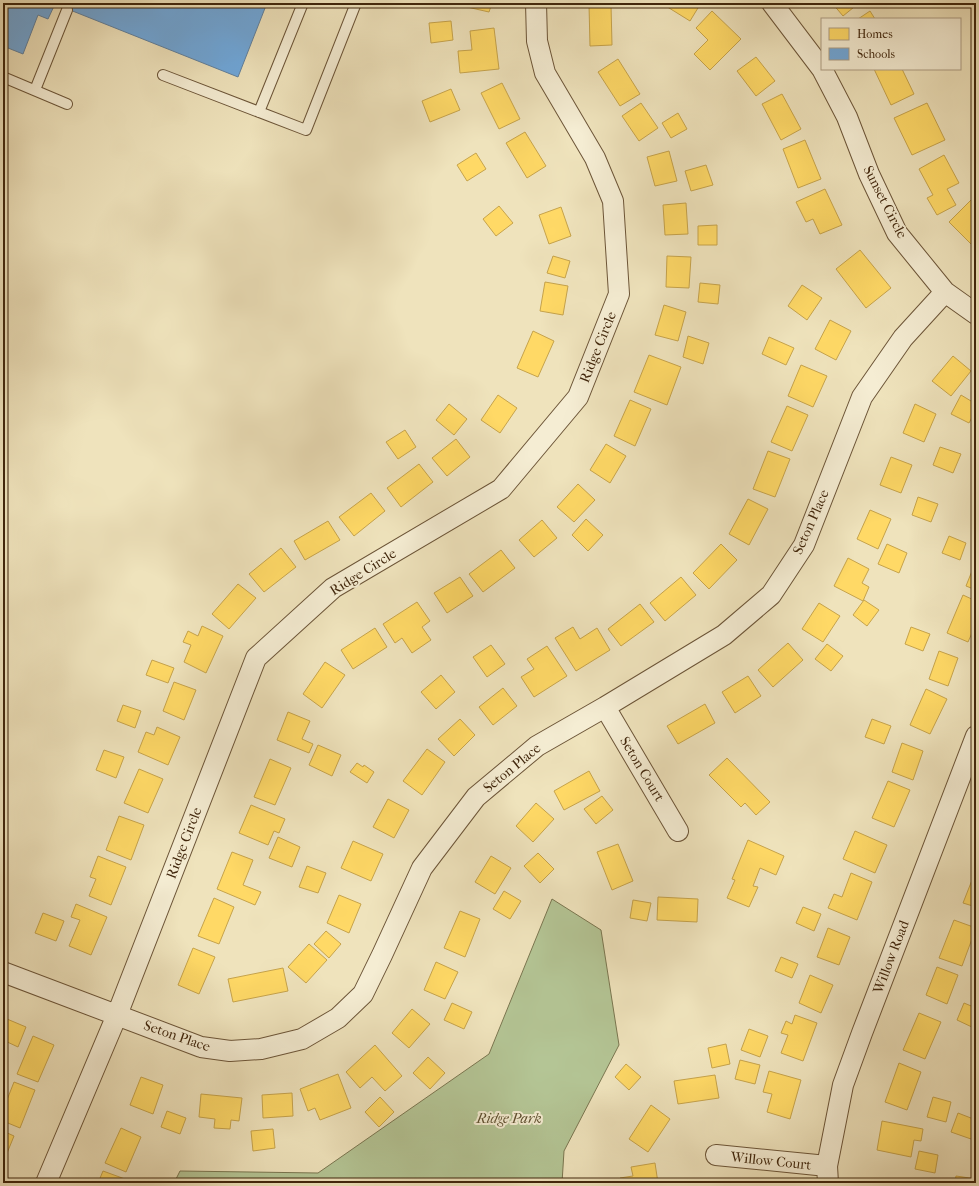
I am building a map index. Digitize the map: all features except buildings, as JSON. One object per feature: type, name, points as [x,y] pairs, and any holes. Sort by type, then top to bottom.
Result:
[{"type":"street","name":"Ridge Circle","points":[[46,1183],[117,1015],[256,658],[333,588],[501,489],[578,397],[619,294],[613,201],[595,158],[545,73],[537,41],[536,3]]},
{"type":"street","name":"Sunset Circle","points":[[772,3],[821,68]]},
{"type":"street","name":"Sunset Circle","points":[[823,70],[847,118],[869,174],[897,233],[946,292],[976,314]]},
{"type":"street","name":"Seton Place","points":[[3,972],[200,1047],[230,1051],[261,1049],[302,1039],[338,1018],[363,994],[422,868],[476,797],[538,746],[724,635],[771,595],[804,545],[862,397],[903,338],[946,292]]},
{"type":"street","name":"Seton Court","points":[[605,707],[678,831]]},
{"type":"street","name":"Willow Road","points":[[828,1175],[843,1085],[976,736]]},
{"type":"street","name":"Willow Court","points":[[716,1155],[828,1175]]},
{"type":"lane","points":[[259,112],[303,3]]},
{"type":"lane","points":[[163,75],[306,130],[356,3]]},
{"type":"lane","points":[[35,90],[67,10]]},
{"type":"lane","points":[[3,77],[67,104]]},
{"type":"green space","name":"Ridge Park","points":[[552,899],[601,930],[619,1045],[564,1151],[562,1183],[174,1183],[180,1171],[318,1173],[489,1054]]}]
